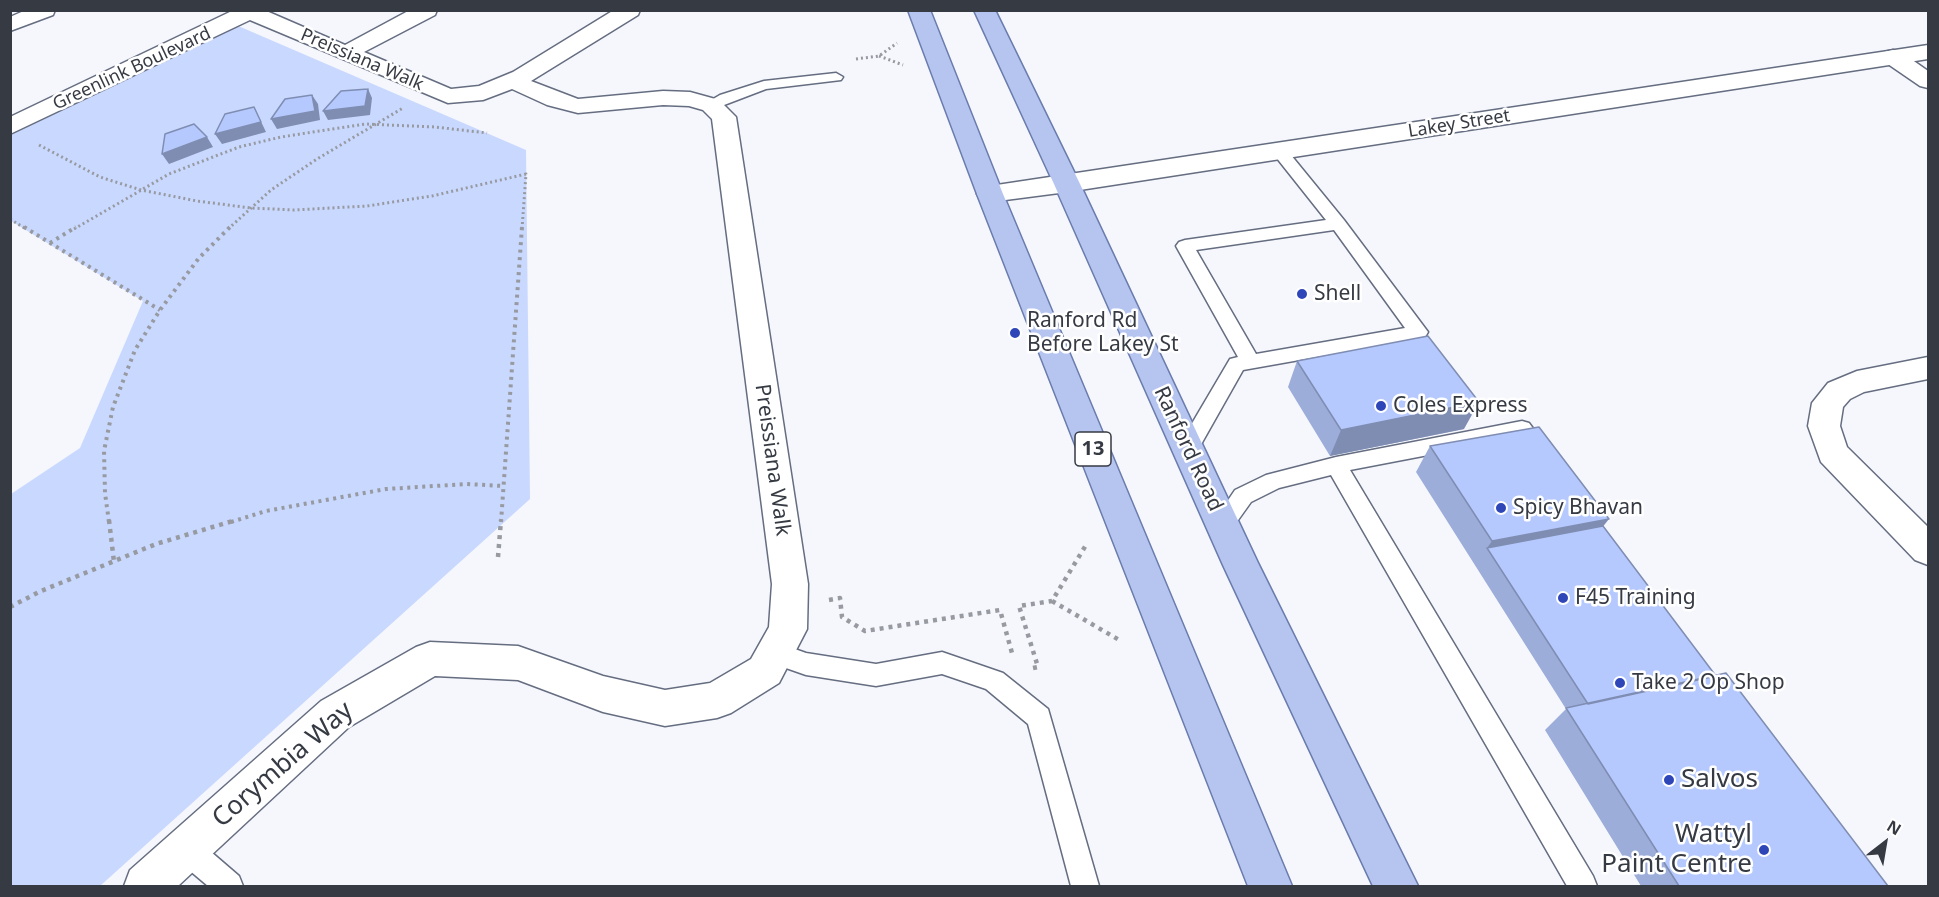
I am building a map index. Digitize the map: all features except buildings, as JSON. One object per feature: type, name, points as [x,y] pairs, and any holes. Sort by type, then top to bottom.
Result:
[{"type":"main road","name":"13","points":[[920,10],[990,194],[1270,886]]},
{"type":"main road","name":"Ranford Road","points":[[984,10],[1067,184],[1223,524],[1396,886]]},
{"type":"street","points":[[10,25],[45,10]]},
{"type":"street","name":"Greenlink Boulevard","points":[[10,105],[214,10]]},
{"type":"street","points":[[346,53],[427,10]]},
{"type":"street","name":"Preissiana Walk","points":[[249,11],[448,96],[483,93],[513,81],[630,10]]},
{"type":"street","name":"Greenlink Boulevard","points":[[10,127],[249,11]]},
{"type":"street","name":"Lakey Street","points":[[990,194],[1280,152],[1929,52]]},
{"type":"street","points":[[1893,57],[1929,81]]},
{"type":"street","points":[[513,81],[555,100],[578,106],[663,98],[690,99],[711,105]]},
{"type":"street","name":"Preissiana Walk","points":[[430,659],[518,663],[603,694],[664,708],[717,700],[765,671],[788,629],[790,584],[724,117],[711,105]]},
{"type":"street","points":[[1929,368],[1857,382],[1839,391],[1828,403],[1824,426],[1833,453],[1929,550]]},
{"type":"street","name":"Corymbia Way","points":[[146,886],[335,714],[430,659]]},
{"type":"lane","points":[[711,105],[764,85],[836,77]]},
{"type":"lane","points":[[1188,449],[1237,364],[1418,332],[1338,224],[1280,152]]},
{"type":"lane","points":[[1251,362],[1185,246],[1338,224]]},
{"type":"lane","points":[[1223,524],[1243,496],[1275,481],[1336,465],[1522,429],[1551,467]]},
{"type":"lane","points":[[1336,465],[1583,886]]},
{"type":"lane","points":[[775,653],[806,664],[876,675],[942,663],[994,681],[1039,717],[1085,886]]},
{"type":"lane","points":[[186,849],[229,886]]},
{"type":"path","points":[[879,56],[902,65],[913,64]]},
{"type":"path","points":[[114,562],[105,493],[104,451],[112,407],[135,350],[160,310],[199,258],[251,208],[317,159],[404,108]]},
{"type":"path","points":[[50,243],[141,190],[206,158],[239,147],[281,137],[374,125],[435,127],[488,133]]},
{"type":"path","points":[[32,142],[100,177],[141,190],[197,201],[251,208],[294,210],[367,206],[441,194],[526,174],[498,557]]},
{"type":"path","points":[[10,219],[160,310]]},
{"type":"path","points":[[10,607],[41,591],[156,544],[266,511],[386,489],[467,484],[503,486]]},
{"type":"path","points":[[1052,601],[1086,545]]},
{"type":"path","points":[[819,602],[840,598],[842,617],[865,631],[1000,610],[1014,660]]},
{"type":"path","points":[[1027,669],[1038,667],[1019,606],[1052,601],[1121,640]]},
{"type":"shaded area","points":[[229,22],[526,150],[530,499],[100,886],[11,886],[11,494],[80,448],[143,301],[11,221],[11,126]]},
{"type":"place","name":"Shell","points":[[1302,294]]},
{"type":"place","name":"Ranford Rd Before Lakey St","points":[[1015,333]]},
{"type":"place","name":"Coles Express","points":[[1381,406]]},
{"type":"place","name":"Spicy Bhavan","points":[[1501,508]]},
{"type":"place","name":"F45 Training","points":[[1563,598]]},
{"type":"place","name":"Take 2 Op Shop","points":[[1620,683]]},
{"type":"place","name":"Salvos","points":[[1669,780]]},
{"type":"place","name":"Wattyl Paint Centre","points":[[1764,850]]}]
